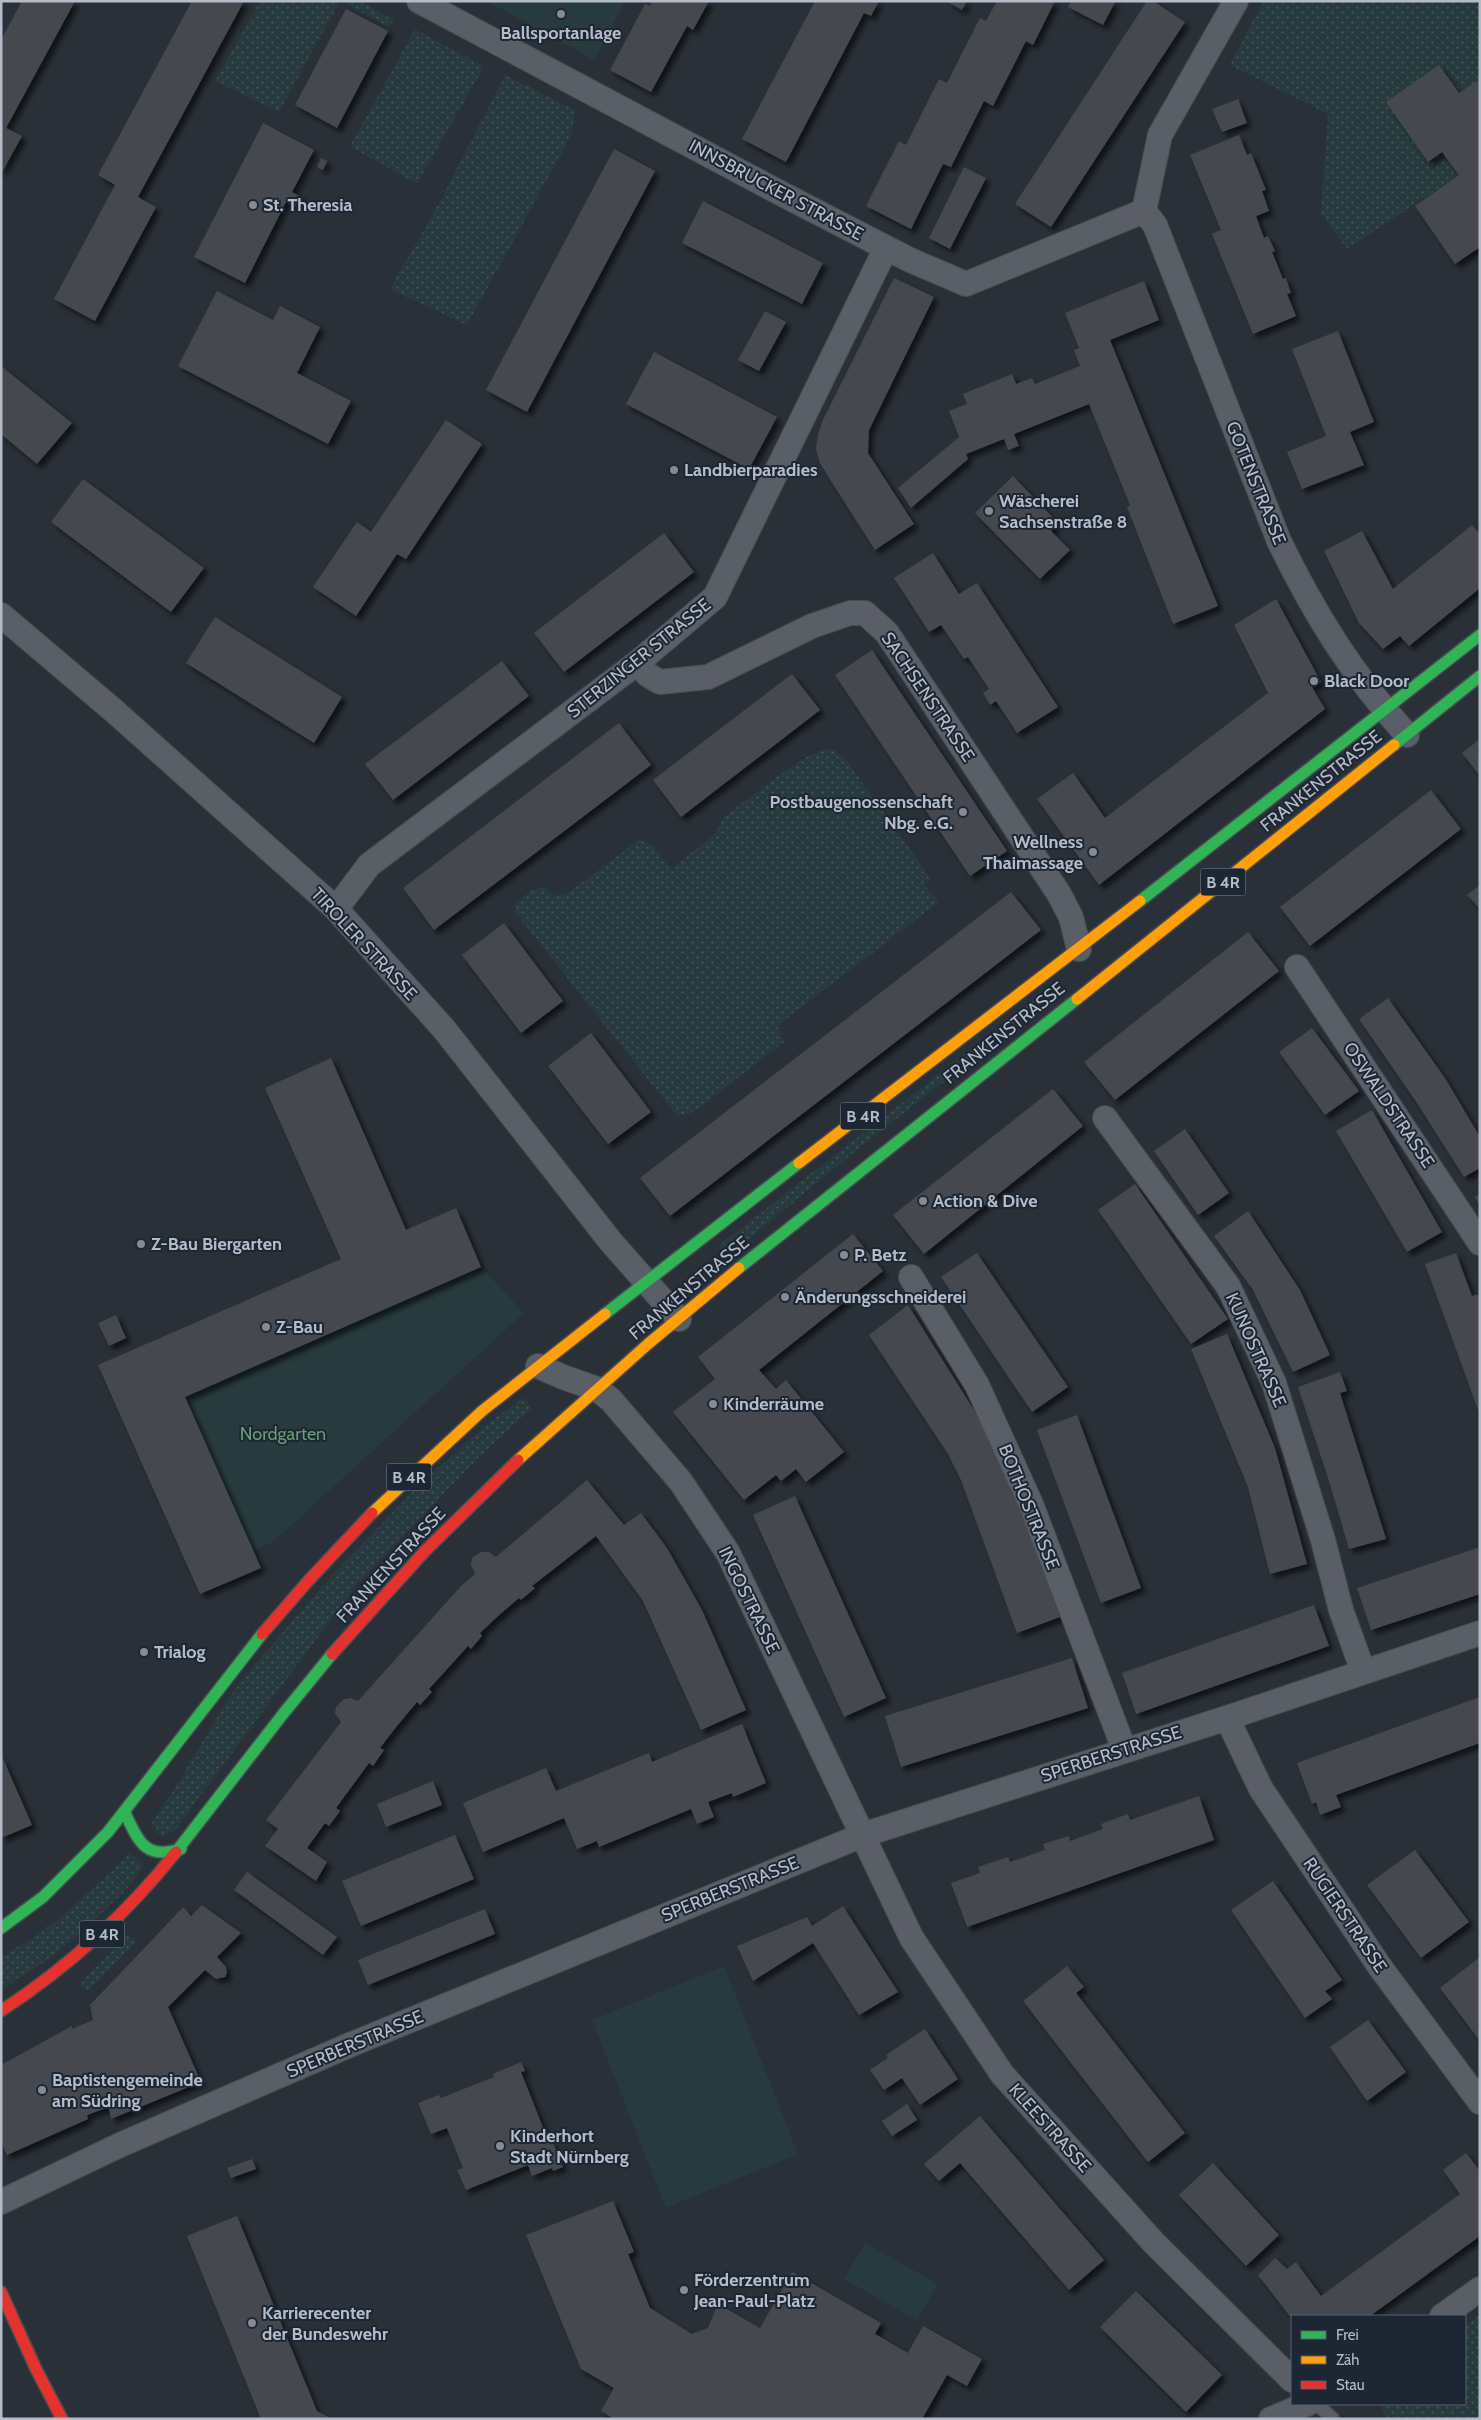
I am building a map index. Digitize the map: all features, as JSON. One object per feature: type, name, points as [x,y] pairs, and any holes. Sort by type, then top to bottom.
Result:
[{"type":"main road","name":"FRANKENSTRASSE","points":[[1,1928],[25,1912],[66,1876],[106,1836],[245,1655],[325,1562],[440,1448],[538,1366],[1385,711],[1480,635]]},
{"type":"main road","name":"FRANKENSTRASSE","points":[[1,2011],[46,1981],[94,1942],[144,1891],[181,1849],[285,1711],[381,1598],[493,1485],[597,1389],[842,1184],[1480,676]]},
{"type":"main road","points":[[125,1813],[142,1844],[149,1851],[156,1854],[165,1854],[181,1849]]},
{"type":"main road","points":[[1,2292],[36,2369],[62,2419]]},
{"type":"street","name":"INNSBRUCKER STRASSE","points":[[419,1],[886,248],[966,284],[1144,211]]},
{"type":"street","points":[[1144,211],[1160,135],[1236,1]]},
{"type":"street","name":"GOTENSTRASSE","points":[[1144,211],[1155,225],[1279,541],[1307,597],[1336,646],[1385,711],[1407,735]]},
{"type":"street","name":"STERZINGER STRASSE","points":[[336,909],[369,865],[637,663],[715,597],[886,248]]},
{"type":"street","name":"SACHSENSTRASSE","points":[[637,663],[648,675],[660,682],[708,677],[812,626],[850,613],[866,613],[887,633],[1059,894],[1071,917],[1078,949]]},
{"type":"street","name":"TIROLER STRASSE","points":[[1,615],[113,710],[336,909],[444,1029],[611,1242],[679,1319]]},
{"type":"street","name":"OSWALDSTRASSE","points":[[1297,967],[1480,1243]]},
{"type":"street","name":"KUNOSTRASSE","points":[[1105,1118],[1228,1286],[1274,1383],[1323,1540],[1341,1610],[1363,1671]]},
{"type":"street","name":"BOTHOSTRASSE","points":[[910,1277],[977,1385],[1031,1504],[1124,1749]]},
{"type":"street","points":[[538,1366],[597,1389]]},
{"type":"street","name":"INGOSTRASSE","points":[[597,1389],[623,1412],[653,1446],[681,1482],[728,1553],[863,1835]]},
{"type":"street","name":"SPERBERSTRASSE","points":[[1,2202],[120,2146],[352,2044],[863,1835],[1124,1749],[1227,1718],[1363,1671],[1480,1634]]},
{"type":"street","name":"RUGIERSTRASSE","points":[[1227,1718],[1261,1789],[1380,1967],[1480,2102]]},
{"type":"street","name":"KLEESTRASSE","points":[[863,1835],[911,1938],[1002,2074],[1154,2243],[1291,2379]]},
{"type":"street","points":[[1443,2315],[1480,2289]]},
{"type":"street","points":[[1271,2419],[1305,2405]]},
{"type":"lane","points":[[1318,2405],[1333,2419]]},
{"type":"green space","points":[[260,1],[340,1],[279,112],[215,81]]},
{"type":"green space","points":[[341,1],[360,1],[394,20],[389,27]]},
{"type":"green space","points":[[487,1],[625,1],[594,60]]},
{"type":"green space","points":[[1263,1],[1480,1],[1480,79],[1459,93],[1428,162],[1442,152],[1459,175],[1347,249],[1321,214],[1328,114],[1230,65]]},
{"type":"green space","points":[[415,29],[484,67],[417,184],[350,146]]},
{"type":"green space","points":[[505,75],[575,110],[571,136],[467,325],[390,289],[442,198]]},
{"type":"green space","points":[[833,749],[847,761],[931,879],[924,884],[939,902],[778,1025],[784,1042],[703,1105],[689,1114],[677,1116],[515,912],[515,905],[531,890],[545,887],[555,896],[568,893],[640,839],[654,847],[671,869],[713,836],[724,817],[793,765],[818,751]]},
{"type":"green space","points":[[1051,989],[1055,992],[1046,1002],[868,1141],[727,1257],[718,1246],[1034,1000]]},
{"type":"green space","name":"Nordgarten","points":[[481,1267],[524,1313],[273,1542],[253,1551],[185,1397]]},
{"type":"green space","points":[[523,1397],[532,1408],[479,1457],[359,1582],[175,1830],[163,1837],[153,1830],[152,1823],[156,1816],[229,1697],[261,1657],[337,1570],[420,1484],[484,1427]]},
{"type":"green space","points":[[130,1853],[142,1863],[143,1868],[125,1891],[53,1956],[1,1990],[1,1957],[62,1917]]},
{"type":"green space","points":[[127,1935],[136,1942],[87,1991],[79,1986],[85,1978]]},
{"type":"green space","points":[[724,1966],[798,2154],[666,2208],[592,2020]]},
{"type":"green space","points":[[865,2243],[938,2284],[917,2320],[844,2279]]},
{"type":"green space","points":[[1480,2315],[1480,2419],[1386,2419],[1380,2405],[1466,2405],[1466,2325]]},
{"type":"building","points":[[22,1],[75,1],[6,128],[22,136],[1,174],[1,40]]},
{"type":"building","points":[[192,1],[244,1],[138,197],[156,207],[95,321],[54,299],[115,185],[98,175]]},
{"type":"building","points":[[652,1],[709,1],[693,30],[687,26],[651,92],[610,70],[645,4],[650,6]]},
{"type":"building","points":[[815,1],[879,1],[871,16],[864,13],[786,162],[742,139]]},
{"type":"building","points":[[946,1],[967,1],[962,10]]},
{"type":"building","points":[[997,1],[1055,1],[1033,45],[1026,41],[993,106],[984,101],[951,167],[943,164],[911,229],[866,206],[899,141],[906,145],[939,79],[947,83],[980,18],[986,21]]},
{"type":"building","points":[[1071,1],[1115,2],[1103,25],[1068,7]]},
{"type":"building","points":[[1147,1],[1153,1],[1185,22],[1051,227],[1015,204]]},
{"type":"building","points":[[346,9],[388,31],[337,128],[295,105]]},
{"type":"building","points":[[1439,65],[1459,93],[1480,79],[1480,247],[1455,264],[1415,206],[1459,175],[1442,152],[1428,162],[1386,102]]},
{"type":"building","points":[[1238,99],[1247,123],[1222,132],[1212,109]]},
{"type":"building","name":"St. Theresia","points":[[263,123],[314,150],[292,192],[301,197],[295,207],[286,202],[245,283],[194,257]]},
{"type":"building","points":[[1239,135],[1247,155],[1251,153],[1266,190],[1262,191],[1269,211],[1256,216],[1264,238],[1268,236],[1275,251],[1272,252],[1283,279],[1286,278],[1291,293],[1287,294],[1296,316],[1253,334],[1212,234],[1221,230],[1190,155]]},
{"type":"building","points":[[614,149],[655,171],[527,412],[486,390]]},
{"type":"building","points":[[321,158],[327,161],[323,170],[317,167]]},
{"type":"building","points":[[964,167],[986,178],[950,249],[929,238]]},
{"type":"building","points":[[703,201],[823,263],[802,304],[682,243]]},
{"type":"building","points":[[894,278],[934,297],[869,430],[868,453],[914,524],[875,550],[820,463],[816,449],[818,434],[823,420]]},
{"type":"building","points":[[1144,281],[1159,320],[1110,340],[1218,606],[1173,624],[1127,507],[1130,505],[1089,404],[1014,434],[1019,446],[1008,450],[1004,439],[966,454],[968,459],[911,508],[898,488],[959,437],[949,411],[967,404],[963,394],[1012,374],[1016,384],[1032,378],[1035,384],[1080,366],[1074,350],[1079,348],[1065,313]]},
{"type":"building","points":[[217,291],[273,320],[280,306],[320,327],[297,373],[351,401],[328,444],[178,366]]},
{"type":"building","points":[[765,311],[786,322],[759,371],[738,360]]},
{"type":"building","points":[[1338,331],[1374,422],[1350,432],[1364,465],[1302,489],[1287,452],[1326,436],[1292,349]]},
{"type":"building","points":[[654,352],[777,417],[749,469],[626,404]]},
{"type":"building","points":[[1,366],[72,423],[37,464],[1,434]]},
{"type":"building","points":[[446,420],[482,444],[406,559],[397,554],[356,616],[313,587],[357,522],[371,532]]},
{"type":"building","points":[[1013,476],[1058,523],[1051,531],[1070,550],[1040,579],[975,513]]},
{"type":"building","points":[[83,479],[204,568],[171,612],[51,522]]},
{"type":"building","points":[[1472,525],[1480,534],[1480,588],[1409,646],[1400,636],[1383,649],[1359,623],[1324,551],[1362,531],[1393,589]]},
{"type":"building","points":[[664,533],[694,572],[564,672],[534,633]]},
{"type":"building","points":[[933,553],[959,594],[977,583],[1058,707],[1017,733],[996,701],[990,705],[983,693],[989,689],[968,657],[964,659],[941,625],[929,632],[894,578]]},
{"type":"building","points":[[1276,599],[1321,682],[1312,687],[1325,709],[1099,885],[1037,799],[1073,773],[1105,818],[1268,693],[1234,625]]},
{"type":"building","points":[[215,617],[342,697],[314,743],[186,663]]},
{"type":"building","points":[[872,650],[1007,851],[970,876],[835,675]]},
{"type":"building","points":[[502,661],[529,696],[393,800],[365,764]]},
{"type":"building","points":[[792,674],[820,710],[681,817],[653,780]]},
{"type":"building","points":[[619,723],[651,765],[434,930],[403,888]]},
{"type":"building","points":[[1480,739],[1480,776],[1462,753]]},
{"type":"building","points":[[1431,790],[1461,829],[1310,946],[1280,907]]},
{"type":"building","points":[[1480,885],[1480,909],[1467,895]]},
{"type":"building","points":[[1011,892],[1041,930],[670,1216],[640,1178]]},
{"type":"building","points":[[504,923],[563,1001],[521,1033],[462,955]]},
{"type":"building","points":[[1248,932],[1279,971],[1115,1100],[1084,1062]]},
{"type":"building","points":[[1388,998],[1445,1078],[1480,1137],[1480,1168],[1464,1177],[1415,1100],[1359,1019]]},
{"type":"building","points":[[1312,1028],[1359,1091],[1325,1115],[1279,1052]]},
{"type":"building","points":[[591,1033],[651,1112],[608,1144],[548,1066]]},
{"type":"building","name":"Z-Bau","points":[[331,1058],[406,1230],[456,1208],[481,1267],[185,1397],[261,1568],[200,1594],[98,1365],[341,1259],[265,1088]]},
{"type":"building","points":[[1053,1089],[1083,1126],[924,1254],[893,1215]]},
{"type":"building","points":[[1372,1110],[1442,1232],[1407,1252],[1336,1131]]},
{"type":"building","points":[[1185,1129],[1229,1193],[1198,1215],[1154,1151]]},
{"type":"building","points":[[1135,1184],[1228,1319],[1191,1344],[1098,1210]]},
{"type":"building","points":[[1480,1194],[1480,1206],[1475,1197]]},
{"type":"building","points":[[1248,1211],[1300,1290],[1330,1355],[1293,1372],[1253,1290],[1214,1236]]},
{"type":"building","points":[[853,1234],[883,1271],[759,1370],[776,1389],[786,1380],[844,1452],[806,1482],[796,1469],[781,1481],[776,1475],[744,1500],[673,1412],[715,1379],[698,1357]]},
{"type":"building","points":[[977,1253],[1068,1387],[1032,1412],[941,1277]]},
{"type":"building","points":[[1456,1253],[1472,1296],[1478,1294],[1480,1300],[1480,1415],[1425,1264]]},
{"type":"building","points":[[908,1305],[989,1434],[1002,1459],[1060,1617],[1017,1633],[961,1480],[948,1454],[869,1335]]},
{"type":"building","points":[[116,1315],[126,1338],[109,1346],[98,1323]]},
{"type":"building","points":[[1227,1334],[1275,1448],[1307,1564],[1270,1574],[1248,1487],[1191,1349]]},
{"type":"building","points":[[1340,1372],[1347,1391],[1340,1393],[1386,1539],[1349,1549],[1298,1387]]},
{"type":"building","points":[[1077,1415],[1141,1588],[1101,1603],[1037,1430]]},
{"type":"building","points":[[587,1480],[624,1525],[641,1513],[667,1548],[702,1610],[746,1710],[701,1730],[643,1601],[596,1536],[532,1586],[535,1588],[521,1600],[519,1598],[480,1633],[482,1636],[471,1649],[468,1646],[429,1689],[432,1692],[420,1705],[417,1702],[397,1726],[380,1748],[384,1750],[373,1766],[369,1763],[336,1808],[340,1811],[329,1826],[325,1823],[307,1848],[327,1862],[316,1881],[265,1846],[278,1829],[266,1820],[341,1722],[335,1713],[336,1707],[344,1699],[351,1698],[358,1701],[461,1586],[475,1574],[471,1565],[472,1558],[481,1552],[489,1552],[496,1557]]},
{"type":"building","points":[[795,1496],[886,1698],[844,1717],[753,1515]]},
{"type":"building","points":[[1480,1547],[1480,1594],[1371,1630],[1357,1588]]},
{"type":"building","points":[[1314,1605],[1329,1646],[1136,1714],[1122,1673]]},
{"type":"building","points":[[1072,1658],[1088,1708],[901,1767],[885,1716]]},
{"type":"building","points":[[1480,1697],[1480,1743],[1336,1795],[1341,1807],[1320,1815],[1316,1802],[1312,1804],[1297,1763]]},
{"type":"building","points":[[742,1724],[766,1783],[733,1797],[732,1793],[708,1802],[714,1817],[697,1824],[691,1809],[599,1847],[597,1841],[577,1849],[564,1818],[483,1852],[463,1803],[546,1768],[556,1791],[649,1753],[652,1762]]},
{"type":"building","points":[[1,1754],[32,1825],[1,1838]]},
{"type":"building","points":[[433,1781],[442,1805],[386,1827],[377,1804]]},
{"type":"building","points":[[1199,1796],[1214,1840],[967,1927],[951,1883],[980,1873],[978,1867],[1008,1857],[1010,1862],[1045,1850],[1043,1844],[1069,1836],[1070,1841],[1103,1829],[1101,1824],[1128,1814],[1130,1820]]},
{"type":"building","points":[[455,1835],[474,1879],[361,1926],[342,1881]]},
{"type":"building","points":[[1415,1850],[1469,1922],[1421,1958],[1367,1885]]},
{"type":"building","points":[[247,1872],[337,1937],[323,1955],[234,1890]]},
{"type":"building","points":[[1273,1881],[1342,1980],[1325,1991],[1332,1999],[1305,2018],[1231,1910]]},
{"type":"building","points":[[202,1905],[241,1933],[217,1957],[226,1967],[227,1973],[225,1977],[216,1979],[205,1970],[168,2007],[201,2082],[111,2119],[109,2107],[87,2115],[88,2119],[7,2155],[1,2143],[1,2065],[72,2026],[72,2029],[93,2020],[90,2005],[183,1907],[191,1916]]},
{"type":"building","points":[[843,1906],[898,1992],[859,2015],[813,1943],[753,1981],[737,1946],[807,1917],[812,1926]]},
{"type":"building","points":[[485,1909],[495,1934],[368,1985],[358,1960]]},
{"type":"building","points":[[1480,1957],[1480,2041],[1440,1988]]},
{"type":"building","points":[[1067,1966],[1084,1987],[1076,1993],[1185,2133],[1148,2162],[1023,2001]]},
{"type":"building","points":[[1368,2020],[1406,2072],[1367,2101],[1330,2047]]},
{"type":"building","points":[[925,2029],[958,2079],[920,2105],[902,2078],[884,2090],[870,2070],[888,2058],[886,2055]]},
{"type":"building","points":[[521,2062],[525,2071],[521,2072],[550,2145],[553,2143],[563,2167],[553,2171],[552,2168],[532,2176],[528,2165],[466,2190],[457,2170],[463,2168],[447,2128],[431,2134],[418,2103],[439,2095],[441,2098],[494,2077],[493,2074]]},
{"type":"building","points":[[907,2104],[917,2120],[892,2136],[882,2121]]},
{"type":"building","points":[[980,2116],[1104,2260],[1069,2290],[960,2163],[939,2181],[924,2164]]},
{"type":"building","points":[[1466,2153],[1480,2171],[1480,2236],[1371,2315],[1291,2315],[1291,2318],[1258,2275],[1275,2258],[1287,2269],[1296,2262],[1321,2296],[1460,2194],[1443,2170]]},
{"type":"building","points":[[252,2159],[256,2169],[231,2178],[227,2168]]},
{"type":"building","points":[[1213,2163],[1279,2235],[1246,2266],[1179,2195]]},
{"type":"building","points":[[613,2201],[634,2252],[628,2254],[650,2308],[692,2334],[708,2328],[718,2304],[760,2328],[792,2272],[881,2323],[875,2334],[908,2353],[923,2326],[982,2359],[967,2386],[947,2375],[922,2419],[614,2419],[601,2411],[614,2388],[581,2369],[526,2235]]},
{"type":"building","name":"Karrierecenter der Bundeswehr","points":[[237,2216],[317,2411],[332,2419],[261,2419],[187,2236]]},
{"type":"building","points":[[1136,2291],[1222,2375],[1186,2412],[1100,2327]]},
{"type":"traffic: fast","points":[[1140,901],[1480,635]]},
{"type":"traffic: fast","points":[[1394,745],[1480,676]]},
{"type":"traffic: fast","points":[[739,1268],[1077,999]]},
{"type":"traffic: fast","points":[[605,1314],[799,1163]]},
{"type":"traffic: fast","points":[[1,1928],[43,1897],[108,1832],[262,1634]]},
{"type":"traffic: fast","points":[[176,1852],[332,1654]]},
{"type":"traffic: fast","points":[[125,1813],[139,1840],[151,1850],[169,1852],[181,1849]]},
{"type":"traffic: slow","points":[[1077,999],[1394,745]]},
{"type":"traffic: slow","points":[[799,1163],[1140,901]]},
{"type":"traffic: slow","points":[[518,1460],[648,1344],[739,1268]]},
{"type":"traffic: slow","points":[[372,1513],[482,1411],[605,1314]]},
{"type":"traffic: jam","points":[[332,1654],[425,1551],[518,1460]]},
{"type":"traffic: jam","points":[[262,1634],[309,1580],[372,1513]]},
{"type":"traffic: jam","points":[[1,2011],[50,1976],[95,1939],[137,1897],[176,1852]]},
{"type":"traffic: jam","points":[[1,2292],[36,2369],[62,2419]]},
{"type":"place","name":"Ballsportanlage","points":[[561,14]]},
{"type":"place","name":"St. Theresia","points":[[253,205]]},
{"type":"place","name":"Landbierparadies","points":[[674,470]]},
{"type":"place","name":"Wäscherei Sachsenstraße 8","points":[[989,511]]},
{"type":"place","name":"Black Door","points":[[1314,681]]},
{"type":"place","name":"Postbaugenossenschaft Nbg. e.G.","points":[[963,812]]},
{"type":"place","name":"Wellness Thaimassage","points":[[1093,852]]},
{"type":"place","name":"Action & Dive","points":[[923,1201]]},
{"type":"place","name":"Z-Bau Biergarten","points":[[141,1244]]},
{"type":"place","name":"P. Betz","points":[[844,1255]]},
{"type":"place","name":"Änderungsschneiderei","points":[[785,1297]]},
{"type":"place","name":"Z-Bau","points":[[266,1327]]},
{"type":"place","name":"Kinderräume","points":[[713,1404]]},
{"type":"place","name":"Trialog","points":[[144,1652]]},
{"type":"place","name":"Baptistengemeinde am Südring","points":[[42,2090]]},
{"type":"place","name":"Kinderhort Stadt Nürnberg","points":[[500,2146]]},
{"type":"place","name":"Förderzentrum Jean-Paul-Platz","points":[[684,2290]]},
{"type":"place","name":"Karrierecenter der Bundeswehr","points":[[252,2323]]}]
